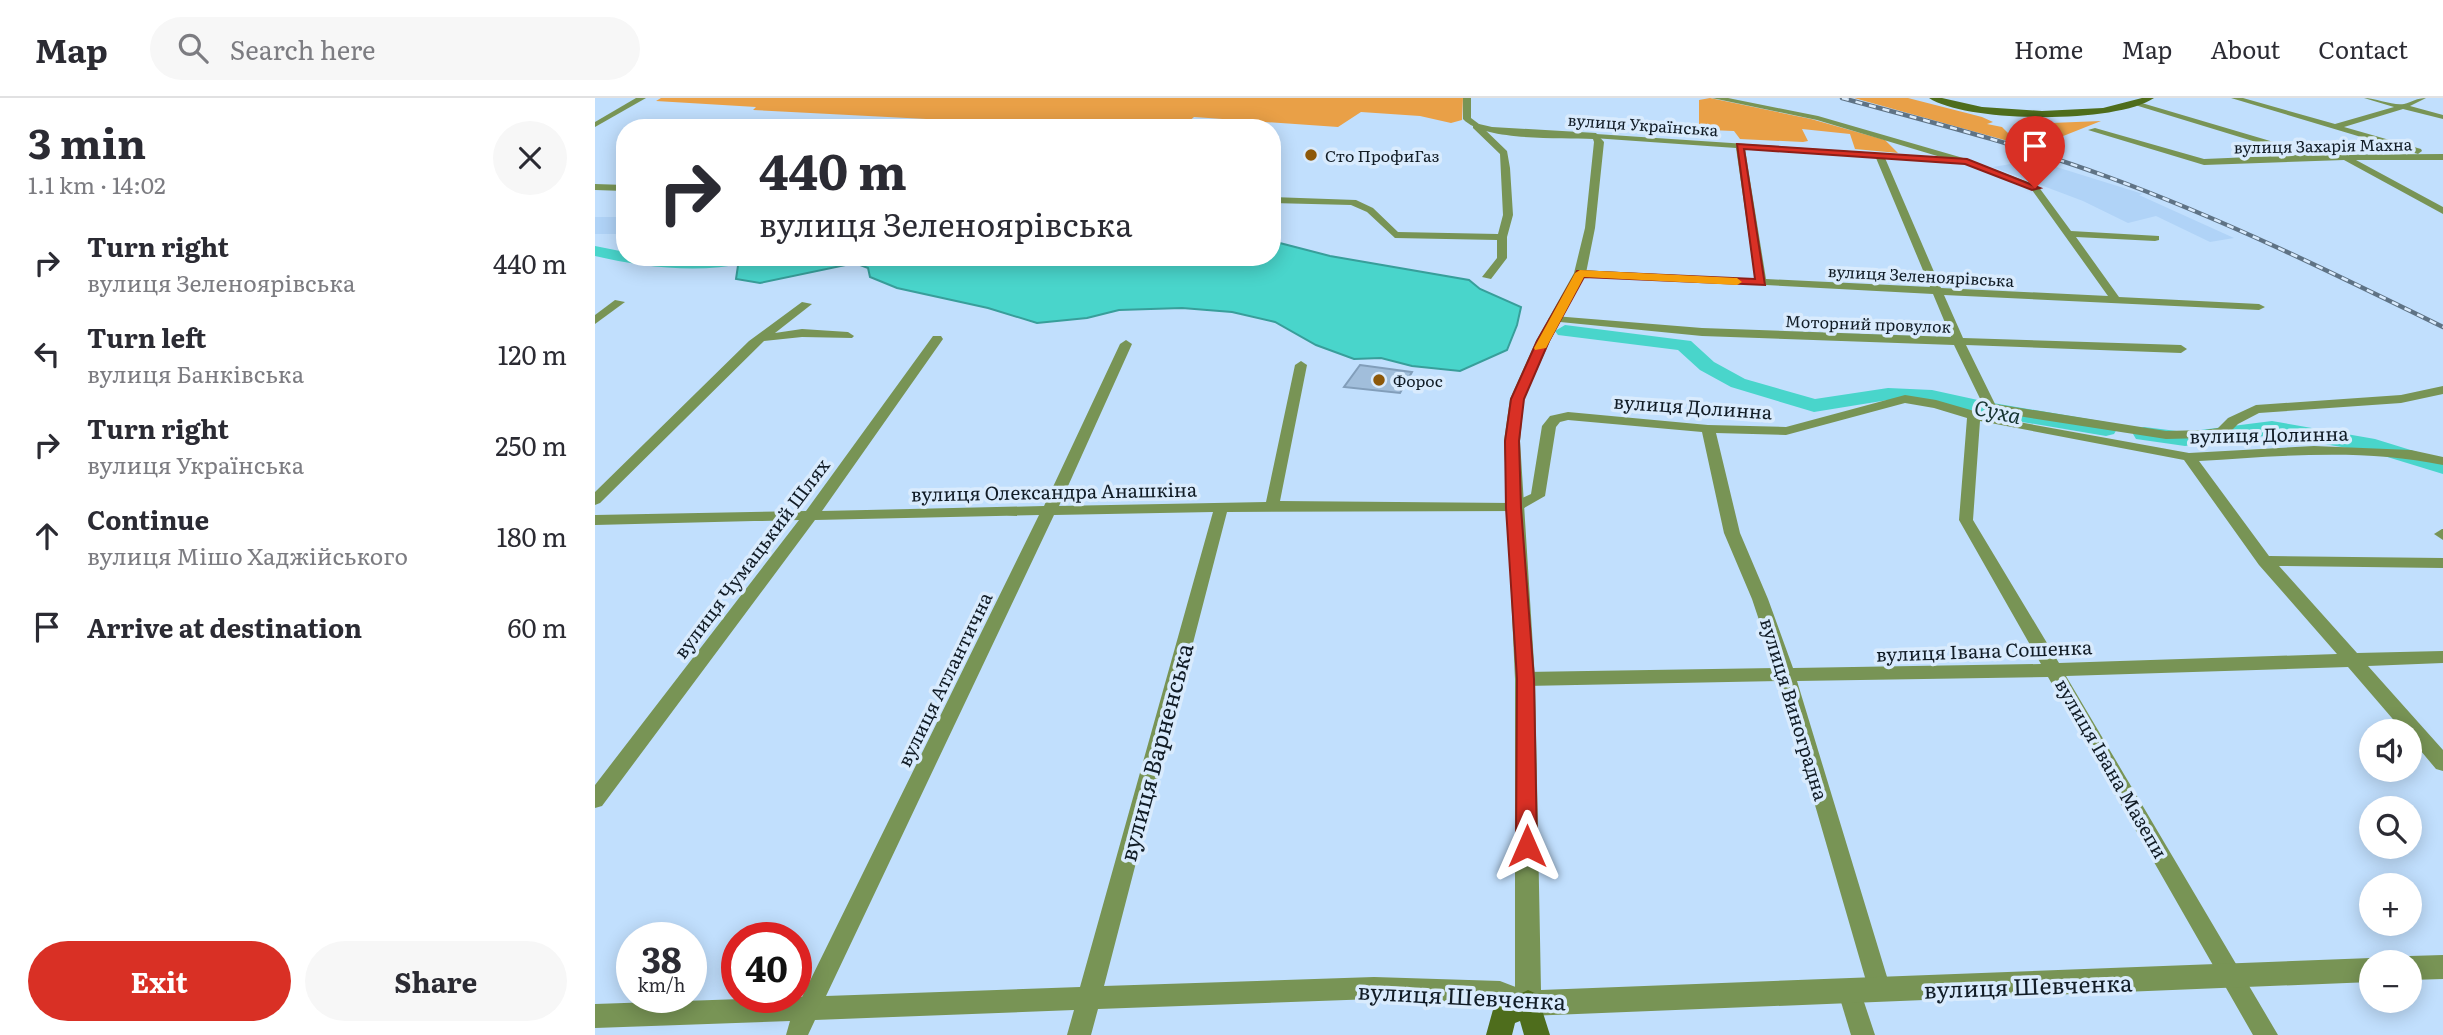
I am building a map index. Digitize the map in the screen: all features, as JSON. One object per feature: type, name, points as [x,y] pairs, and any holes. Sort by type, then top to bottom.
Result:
[{"type":"main road","points":[[1923,98],[1984,113],[2030,117],[2097,115],[2116,113],[2125,107]]},
{"type":"main road","points":[[1933,98],[1988,110],[2029,113],[2079,113],[2125,107],[2150,98]]},
{"type":"main road","points":[[1499,1035],[1503,1015],[1528,1003],[1537,1035]]},
{"type":"street","points":[[595,125],[642,98]]},
{"type":"street","points":[[1467,98],[1467,119],[1504,153],[1508,215],[1502,237],[1502,258],[1487,277]]},
{"type":"street","points":[[1716,98],[1818,118],[1967,162],[2035,188],[2116,300]]},
{"type":"street","points":[[2235,98],[2440,157]]},
{"type":"street","points":[[2368,98],[2443,117]]},
{"type":"street","points":[[2337,126],[2403,107],[2422,98]]},
{"type":"street","points":[[2139,103],[2313,157]]},
{"type":"street","name":"вулиця Українська","points":[[1476,125],[1492,130],[1967,162]]},
{"type":"street","name":"вулиця Захарія Махна","points":[[2092,130],[2204,162],[2313,157],[2440,157]]},
{"type":"street","points":[[1528,1003],[1525,679],[1512,441],[1517,399],[1554,319],[1580,273],[1590,228],[1599,142],[1596,136]]},
{"type":"street","points":[[1740,146],[1761,283]]},
{"type":"street","points":[[2403,147],[2414,153],[2412,157]]},
{"type":"street","points":[[1879,155],[1989,416]]},
{"type":"street","points":[[2346,157],[2443,211]]},
{"type":"street","points":[[595,187],[616,188]]},
{"type":"street","points":[[1281,200],[1353,202],[1370,210],[1395,235],[1502,237]]},
{"type":"street","points":[[2068,234],[2155,238]]},
{"type":"street","name":"вулиця Зеленоярівська","points":[[1580,273],[2259,307]]},
{"type":"street","points":[[595,321],[619,302]]},
{"type":"street","points":[[595,500],[759,339],[806,304]]},
{"type":"street","name":"Моторний провулок","points":[[1554,319],[1702,332],[2181,349]]},
{"type":"street","points":[[759,339],[802,333],[848,336]]},
{"type":"street","name":"вулиця Чумацький Шлях","points":[[595,800],[811,515],[937,340]]},
{"type":"street","name":"вулиця Атлантична","points":[[812,1000],[1050,509],[1126,344]]},
{"type":"street","points":[[1272,506],[1301,365]]},
{"type":"street","name":"вулиця Долинна","points":[[1989,416],[2167,435],[2205,434],[2222,432],[2233,421],[2256,409],[2401,398],[2443,390]]},
{"type":"street","name":"вулиця Долинна","points":[[1514,508],[1538,496],[1549,426],[1555,419],[1569,416],[1708,429],[1786,430],[1905,400],[1936,404],[2189,457],[2314,450],[2411,454],[2443,461]]},
{"type":"street","name":"вулиця Івана Мазепи","points":[[1989,416],[1966,520],[2266,1035]]},
{"type":"street","name":"вулиця Виноградна","points":[[1708,429],[1732,533],[1760,599],[1787,677],[1879,990]]},
{"type":"street","points":[[2189,457],[2265,561],[2443,763]]},
{"type":"street","name":"вулиця Олександра Анашкіна","points":[[595,520],[1272,506],[1514,508]]},
{"type":"street","name":"вулиця Варненська","points":[[1081,1028],[1221,508]]},
{"type":"street","points":[[2265,561],[2443,564]]},
{"type":"street","name":"вулиця Івана Сошенка","points":[[1525,679],[1787,677],[2443,657]]},
{"type":"street","points":[[2422,968],[2443,967]]},
{"type":"street","name":"вулиця Шевченка","points":[[812,1008],[1374,988],[1500,992],[1528,1003],[2233,978],[2359,971]]},
{"type":"street","points":[[1850,992],[1863,1035]]},
{"type":"street","name":"вулиця Шевченка","points":[[595,1016],[721,1011]]},
{"type":"street","name":"вулиця Атлантична","points":[[797,1032],[806,1013]]},
{"type":"shaded area","points":[[661,98],[1463,98],[1462,120],[1451,123],[1420,116],[1361,112],[1338,127],[1281,123],[1281,119],[1194,117],[926,119],[753,110],[756,107],[656,101]]},
{"type":"shaded area","points":[[1710,98],[1811,119],[1885,140],[1898,153],[1855,149],[1850,134],[1802,129],[1808,141],[1740,139],[1734,131],[1710,130],[1708,137],[1699,135],[1699,100]]},
{"type":"shaded area","points":[[1854,98],[1908,98],[1982,117],[1993,122],[1987,124],[2002,127],[2009,134],[2032,136],[2051,123],[2101,121],[2033,148]]},
{"type":"shaded area","points":[[2034,160],[2143,194],[2139,195],[2234,238],[2210,242],[2156,216],[2128,223],[2083,201],[1993,167]]},
{"type":"shaded area","points":[[595,217],[616,217],[616,234],[595,234]]},
{"type":"shaded area","points":[[1281,243],[1330,256],[1469,280],[1480,289],[1521,307],[1507,350],[1460,371],[1412,366],[1381,358],[1354,359],[1316,345],[1275,322],[1232,312],[1182,308],[1119,310],[1087,318],[1037,323],[988,308],[897,288],[870,277],[868,268],[863,266],[1281,266]]},
{"type":"shaded area","points":[[738,266],[841,266],[760,283],[736,279]]},
{"type":"building","name":"Форос","points":[[1360,365],[1412,372],[1400,393],[1344,387]]},
{"type":"waterway","name":"Суха","points":[[595,251],[616,256]]},
{"type":"waterway","name":"Суха","points":[[1565,331],[1684,345],[1707,366],[1738,383],[1814,406],[1888,394],[1932,396],[1987,409],[2106,429]]},
{"type":"waterway","name":"Суха","points":[[2144,434],[2185,439],[2272,428],[2375,446],[2443,467]]},
{"type":"railway","points":[[1842,98],[2009,144],[2151,193],[2277,248],[2443,327]]},
{"type":"slow traffic","points":[[1540,348],[1580,273],[1737,282]]},
{"type":"place","name":"Сто ПрофиГаз","points":[[1311,155]]},
{"type":"place","name":"Форос","points":[[1379,380]]},
{"type":"route","points":[[1527,846],[1525,679],[1512,441],[1517,399],[1543,341],[1580,273],[1761,283],[1740,146],[1967,162],[2035,188]]}]
